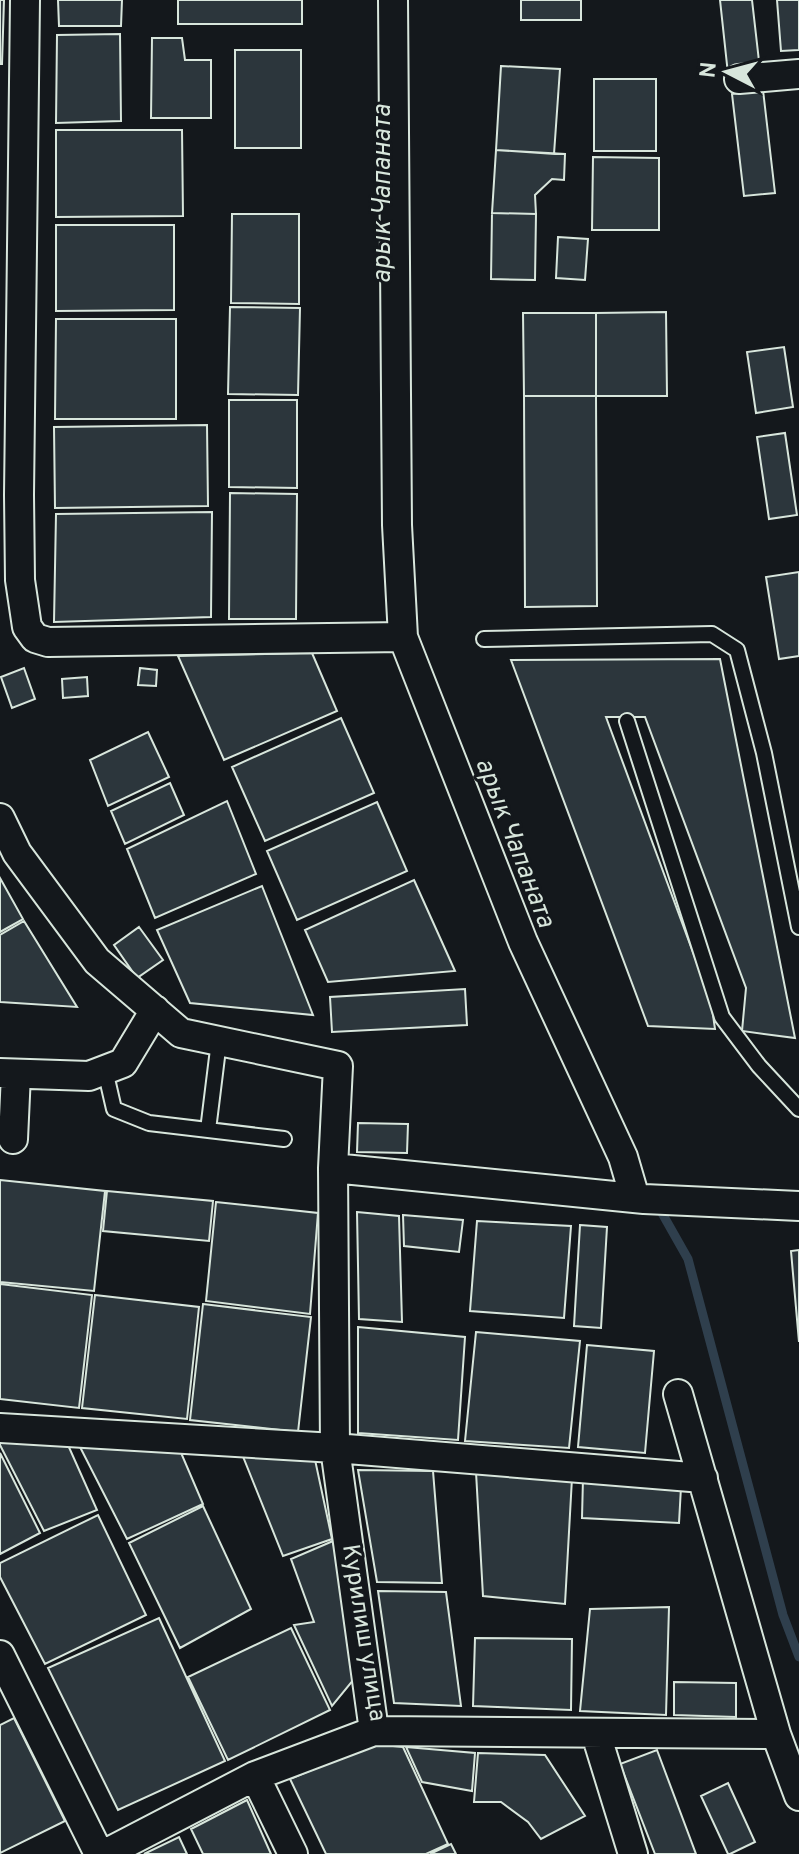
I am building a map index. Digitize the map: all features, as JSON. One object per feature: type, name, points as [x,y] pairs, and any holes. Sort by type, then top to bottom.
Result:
[{"type":"street","points":[[25,0],[19,495],[10,586],[27,627],[35,638],[48,642],[403,637]]},
{"type":"street","points":[[393,0],[397,525],[403,637],[523,942],[623,1157],[639,1199]]},
{"type":"street","points":[[739,79],[799,74]]},
{"type":"street","points":[[0,818],[17,853],[97,961],[181,1033],[219,1041]]},
{"type":"street","points":[[13,1139],[8,1074],[89,1076],[123,1063],[155,1010]]},
{"type":"street","name":"Курилиш улица","points":[[219,1041],[338,1066],[333,1168],[335,1448],[374,1731],[776,1734]]},
{"type":"street","points":[[333,1168],[639,1199],[799,1206]]},
{"type":"street","points":[[678,1394],[776,1734],[799,1796]]},
{"type":"street","points":[[0,1428],[335,1448],[703,1478]]},
{"type":"street","points":[[0,1655],[102,1854],[255,1776],[374,1731]]},
{"type":"street","points":[[596,1734],[633,1854]]},
{"type":"street","points":[[255,1776],[293,1854]]},
{"type":"lane","points":[[484,639],[712,634],[737,650],[764,753],[799,927]]},
{"type":"lane","points":[[627,721],[722,1017],[759,1066],[799,1109]]},
{"type":"lane","points":[[208,1130],[219,1041]]},
{"type":"lane","points":[[105,1070],[114,1109],[149,1123],[284,1139]]},
{"type":"building","points":[[0,0],[4,0],[2,64],[0,64]]},
{"type":"building","points":[[58,0],[122,0],[121,26],[59,26]]},
{"type":"building","points":[[178,0],[302,0],[302,24],[178,24]]},
{"type":"building","points":[[521,0],[581,0],[581,20],[521,20]]},
{"type":"building","points":[[720,0],[752,0],[760,70],[728,74]]},
{"type":"building","points":[[777,0],[799,0],[799,50],[781,51]]},
{"type":"building","points":[[120,34],[121,121],[56,123],[57,35]]},
{"type":"building","points":[[152,38],[182,38],[185,60],[211,60],[211,118],[151,118]]},
{"type":"building","points":[[235,50],[301,50],[301,148],[235,148]]},
{"type":"building","points":[[501,66],[560,69],[554,154],[496,150]]},
{"type":"building","points":[[594,79],[656,79],[656,151],[594,151]]},
{"type":"building","points":[[763,90],[775,193],[744,196],[732,94]]},
{"type":"building","points":[[56,130],[182,130],[183,216],[56,217]]},
{"type":"building","points":[[496,150],[565,154],[564,180],[552,179],[535,195],[536,214],[492,213]]},
{"type":"building","points":[[593,157],[659,158],[659,230],[592,230]]},
{"type":"building","points":[[492,213],[536,214],[535,280],[491,279]]},
{"type":"building","points":[[232,214],[299,214],[299,304],[231,303]]},
{"type":"building","points":[[56,225],[174,225],[174,310],[56,311]]},
{"type":"building","points":[[558,237],[588,239],[585,280],[556,278]]},
{"type":"building","points":[[230,307],[300,308],[298,395],[228,394]]},
{"type":"building","points":[[666,312],[667,396],[596,396],[596,313]]},
{"type":"building","points":[[523,313],[596,313],[596,396],[524,396]]},
{"type":"building","points":[[56,319],[176,319],[176,419],[55,419]]},
{"type":"building","points":[[784,347],[793,407],[756,413],[747,352]]},
{"type":"building","points":[[524,396],[596,396],[597,606],[525,607]]},
{"type":"building","points":[[229,400],[297,400],[297,488],[229,487]]},
{"type":"building","points":[[207,425],[208,506],[55,508],[54,427]]},
{"type":"building","points":[[785,433],[797,515],[769,519],[757,437]]},
{"type":"building","points":[[230,493],[297,494],[296,619],[229,619]]},
{"type":"building","points":[[212,512],[211,617],[54,622],[56,514]]},
{"type":"building","points":[[799,572],[799,656],[779,659],[766,577]]},
{"type":"building","points":[[312,653],[337,711],[224,760],[178,656]]},
{"type":"building","points":[[720,659],[795,1038],[742,1031],[746,988],[645,717],[606,717],[711,1001],[715,1029],[648,1026],[511,660]]},
{"type":"building","points":[[24,668],[35,699],[12,708],[1,677]]},
{"type":"building","points":[[140,668],[157,670],[156,686],[138,685]]},
{"type":"building","points":[[87,677],[88,696],[63,698],[62,679]]},
{"type":"building","points":[[341,718],[374,793],[265,841],[232,767]]},
{"type":"building","points":[[148,732],[169,777],[108,806],[90,760]]},
{"type":"building","points":[[170,783],[184,815],[125,844],[111,811]]},
{"type":"building","points":[[227,801],[256,874],[155,918],[127,849]]},
{"type":"building","points":[[377,802],[407,871],[297,920],[267,851]]},
{"type":"building","points":[[0,878],[23,919],[0,932]]},
{"type":"building","points":[[414,880],[455,971],[328,982],[305,930]]},
{"type":"building","points":[[262,886],[313,1015],[190,1003],[157,930]]},
{"type":"building","points":[[24,921],[77,1007],[0,1002],[0,935]]},
{"type":"building","points":[[139,927],[163,960],[137,978],[114,945]]},
{"type":"building","points":[[465,989],[467,1025],[332,1032],[330,997]]},
{"type":"building","points":[[358,1123],[408,1124],[407,1153],[357,1152]]},
{"type":"building","points":[[0,1180],[105,1191],[94,1291],[0,1282]]},
{"type":"building","points":[[107,1191],[213,1201],[209,1241],[103,1231]]},
{"type":"building","points":[[216,1202],[318,1213],[310,1314],[206,1301]]},
{"type":"building","points":[[357,1212],[399,1216],[402,1322],[359,1319]]},
{"type":"building","points":[[403,1215],[463,1220],[459,1252],[404,1246]]},
{"type":"building","points":[[477,1221],[571,1226],[564,1318],[470,1311]]},
{"type":"building","points":[[580,1225],[607,1227],[601,1328],[574,1326]]},
{"type":"building","points":[[799,1250],[799,1342],[791,1251]]},
{"type":"building","points":[[0,1284],[92,1295],[79,1408],[0,1399]]},
{"type":"building","points":[[95,1295],[199,1307],[187,1419],[82,1408]]},
{"type":"building","points":[[203,1304],[311,1317],[298,1432],[190,1420]]},
{"type":"building","points":[[358,1327],[465,1337],[458,1440],[358,1433]]},
{"type":"building","points":[[476,1332],[580,1341],[569,1448],[465,1441]]},
{"type":"building","points":[[587,1345],[654,1351],[645,1453],[578,1447]]},
{"type":"building","points":[[0,1440],[68,1445],[97,1510],[44,1531]]},
{"type":"building","points":[[79,1445],[179,1448],[203,1504],[127,1539]]},
{"type":"building","points":[[0,1453],[40,1533],[0,1554]]},
{"type":"building","points":[[242,1454],[314,1455],[332,1539],[283,1556]]},
{"type":"building","points":[[358,1470],[433,1471],[442,1583],[377,1582]]},
{"type":"building","points":[[476,1472],[572,1478],[565,1604],[483,1596]]},
{"type":"building","points":[[583,1478],[681,1487],[679,1523],[582,1518]]},
{"type":"building","points":[[203,1506],[251,1609],[180,1648],[129,1543]]},
{"type":"building","points":[[98,1515],[146,1615],[45,1664],[0,1577],[0,1563]]},
{"type":"building","points":[[333,1541],[359,1673],[332,1706],[294,1625],[314,1622],[291,1559]]},
{"type":"building","points":[[378,1591],[446,1592],[461,1706],[394,1703]]},
{"type":"building","points":[[669,1607],[666,1715],[580,1711],[590,1609]]},
{"type":"building","points":[[159,1618],[225,1761],[118,1810],[48,1668]]},
{"type":"building","points":[[291,1628],[330,1710],[228,1760],[188,1677]]},
{"type":"building","points":[[475,1638],[572,1639],[571,1710],[473,1706]]},
{"type":"building","points":[[674,1682],[736,1683],[736,1717],[674,1715]]},
{"type":"building","points":[[14,1718],[65,1821],[0,1853],[0,1725]]},
{"type":"building","points":[[373,1744],[403,1747],[448,1844],[426,1854],[326,1854],[290,1779]]},
{"type":"building","points":[[406,1747],[475,1753],[472,1791],[422,1782]]},
{"type":"building","points":[[657,1750],[696,1854],[655,1854],[620,1764]]},
{"type":"building","points":[[478,1753],[545,1755],[585,1816],[541,1839],[528,1822],[501,1802],[474,1802]]},
{"type":"building","points":[[728,1783],[755,1842],[730,1854],[701,1796]]},
{"type":"building","points":[[247,1800],[271,1854],[203,1854],[191,1829]]},
{"type":"building","points":[[179,1837],[187,1854],[144,1854]]},
{"type":"building","points":[[451,1844],[456,1854],[430,1854]]},
{"type":"waterway","name":"арык Чапаната","points":[[658,1206],[688,1259],[783,1615],[799,1657]]}]
